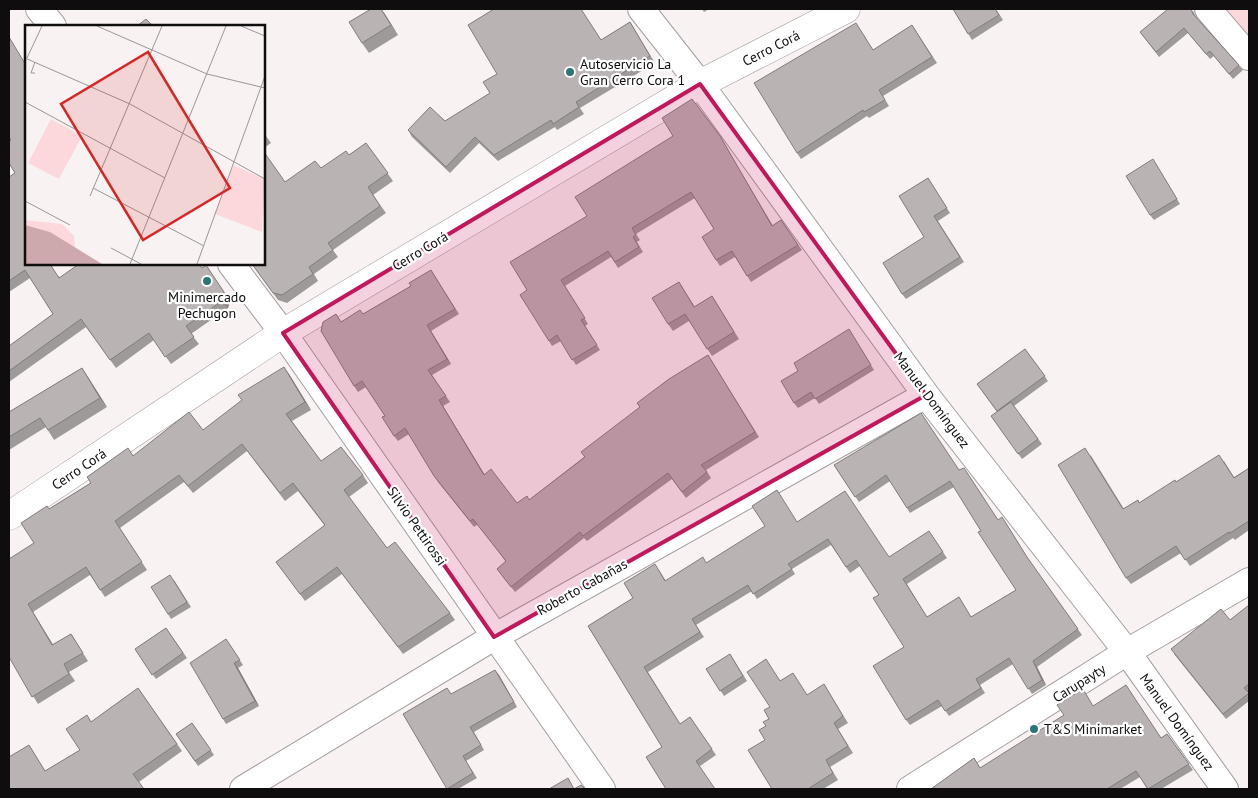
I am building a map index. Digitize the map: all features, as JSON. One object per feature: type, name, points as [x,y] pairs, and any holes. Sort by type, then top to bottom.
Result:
[{"type":"street","points":[[40,9],[52,25]]},
{"type":"street","name":"Manuel Domínguez","points":[[641,9],[700,84],[926,395],[1127,652],[1225,789]]},
{"type":"street","name":"Cerro Corá","points":[[9,516],[283,333],[700,84],[846,9]]},
{"type":"street","points":[[1208,9],[1249,58]]},
{"type":"street","name":"Silvio Pettirossi","points":[[232,265],[283,333],[602,789]]},
{"type":"street","name":"Roberto Cabañas","points":[[243,789],[494,636],[926,395]]},
{"type":"street","name":"Carupayty","points":[[910,789],[1127,652],[1249,581]]},
{"type":"highlighted area","points":[[700,84],[926,395],[494,637],[283,333]]},
{"type":"shaded area","points":[[1214,9],[1249,9],[1249,52]]},
{"type":"building","points":[[371,9],[381,9],[391,25],[362,43],[349,22]]},
{"type":"building","points":[[494,9],[581,9],[601,40],[630,22],[650,56],[576,102],[579,107],[553,124],[551,120],[494,155],[475,137],[446,167],[408,130],[430,107],[445,121],[490,93],[483,82],[497,74],[468,25]]},
{"type":"building","points":[[953,9],[995,9],[999,15],[968,34]]},
{"type":"building","points":[[1168,9],[1191,9],[1193,14],[1239,65],[1229,74],[1210,51],[1206,54],[1184,28],[1156,52],[1140,32]]},
{"type":"building","points":[[146,19],[152,25],[138,25]]},
{"type":"building","points":[[856,23],[873,50],[912,25],[932,57],[879,90],[885,100],[864,112],[863,110],[797,153],[754,83]]},
{"type":"building","points":[[9,37],[25,62],[25,265],[51,265],[59,278],[78,265],[200,265],[202,268],[206,265],[224,292],[222,301],[186,326],[194,337],[165,357],[149,333],[110,360],[81,319],[9,371],[9,346],[53,314],[25,270],[9,281],[9,177],[15,173],[9,163],[9,141],[11,140],[9,137]]},
{"type":"building","points":[[692,99],[720,136],[772,226],[781,220],[798,245],[747,276],[732,251],[716,260],[702,237],[714,229],[691,192],[632,228],[636,235],[633,237],[639,247],[615,262],[608,251],[561,280],[585,318],[581,320],[597,345],[572,360],[557,335],[549,341],[520,295],[527,290],[510,262],[587,216],[575,197],[673,136],[662,118]]},
{"type":"building","points":[[366,143],[388,173],[368,187],[380,206],[328,243],[333,250],[309,267],[313,274],[282,295],[273,293],[253,265],[265,265],[265,153],[285,182],[315,161],[321,168],[346,151],[349,155]]},
{"type":"building","points":[[1153,159],[1177,199],[1150,215],[1126,176]]},
{"type":"building","points":[[928,178],[947,208],[934,216],[960,257],[902,294],[883,263],[924,237],[899,196]]},
{"type":"building","points":[[431,270],[455,309],[427,325],[447,359],[428,370],[446,396],[439,400],[484,475],[491,469],[517,503],[527,496],[529,500],[585,457],[581,452],[640,407],[637,403],[669,379],[708,355],[755,432],[701,465],[707,472],[682,492],[668,473],[583,536],[580,532],[511,587],[497,569],[506,561],[473,519],[470,521],[434,476],[405,428],[394,436],[382,417],[385,416],[362,381],[354,386],[321,331],[323,322],[336,314],[341,322],[360,310],[363,314],[411,286],[409,283]]},
{"type":"building","points":[[679,282],[694,307],[712,296],[734,332],[707,349],[685,314],[668,324],[652,298]]},
{"type":"building","points":[[849,329],[871,365],[815,399],[811,392],[794,403],[781,381],[798,371],[794,363]]},
{"type":"building","points":[[1025,349],[1045,376],[997,411],[977,384]]},
{"type":"building","points":[[284,367],[305,402],[286,414],[321,461],[341,447],[363,475],[344,490],[387,548],[395,542],[450,613],[398,647],[337,567],[300,594],[276,562],[325,525],[293,483],[280,493],[242,444],[188,486],[179,475],[115,521],[142,562],[100,590],[86,567],[28,604],[52,645],[71,634],[83,653],[64,664],[69,674],[32,697],[9,657],[9,559],[34,543],[21,523],[47,506],[49,509],[91,483],[87,477],[128,448],[133,456],[189,412],[203,430],[242,400],[238,395]]},
{"type":"building","points":[[82,368],[100,398],[48,430],[40,418],[9,437],[9,412]]},
{"type":"building","points":[[1011,402],[1038,439],[1018,454],[991,416]]},
{"type":"building","points":[[921,413],[959,470],[964,468],[998,520],[1002,517],[1027,557],[1078,629],[1033,661],[1042,680],[1028,689],[1009,658],[976,679],[981,688],[945,711],[938,700],[906,720],[873,666],[904,647],[873,598],[879,595],[856,560],[846,567],[828,539],[788,564],[792,569],[753,594],[748,585],[692,619],[700,632],[644,667],[680,724],[690,717],[712,749],[696,761],[715,789],[666,789],[646,757],[662,747],[588,626],[633,598],[624,583],[655,564],[665,581],[703,557],[706,563],[765,526],[752,506],[777,490],[797,522],[845,491],[889,557],[929,531],[943,552],[903,579],[927,617],[959,597],[971,617],[1016,590],[978,532],[981,531],[950,481],[907,508],[886,475],[855,497],[834,465]]},
{"type":"building","points":[[1085,448],[1123,509],[1138,500],[1139,503],[1219,455],[1234,478],[1249,468],[1249,521],[1185,560],[1176,546],[1126,578],[1058,465]]},
{"type":"building","points":[[170,575],[187,602],[168,614],[151,587]]},
{"type":"building","points":[[1249,605],[1249,684],[1244,688],[1249,693],[1223,714],[1171,649],[1221,609],[1230,620]]},
{"type":"building","points":[[166,628],[183,653],[152,675],[135,649]]},
{"type":"building","points":[[226,639],[240,660],[234,663],[255,701],[223,719],[190,663]]},
{"type":"building","points":[[730,654],[743,676],[720,691],[706,669]]},
{"type":"building","points":[[766,659],[780,681],[793,673],[807,695],[824,684],[843,716],[834,723],[848,746],[826,760],[833,773],[808,789],[772,789],[748,750],[765,740],[759,730],[766,726],[763,722],[769,719],[764,710],[770,707],[747,672]]},
{"type":"building","points":[[495,670],[514,702],[470,727],[481,745],[463,756],[473,773],[447,789],[403,714],[447,688],[451,694]]},
{"type":"building","points":[[1126,685],[1161,738],[1167,734],[1189,764],[1148,789],[1136,771],[1107,789],[931,789],[974,758],[980,768],[1064,715],[1057,705],[1083,689],[1093,706]]},
{"type":"building","points":[[138,688],[177,744],[133,774],[144,789],[9,789],[9,757],[29,745],[45,771],[80,750],[66,729],[87,715],[91,722]]},
{"type":"building","points":[[192,723],[211,750],[195,761],[176,734]]},
{"type":"building","points":[[568,778],[574,789],[549,789]]},
{"type":"building","points":[[581,785],[585,789],[574,789]]},
{"type":"place","name":"Autoservicio La Gran Cerro Cora 1","points":[[570,72]]},
{"type":"place","name":"Minimercado Pechugon","points":[[207,281]]},
{"type":"place","name":"T&S Minimarket","points":[[1034,729]]}]
